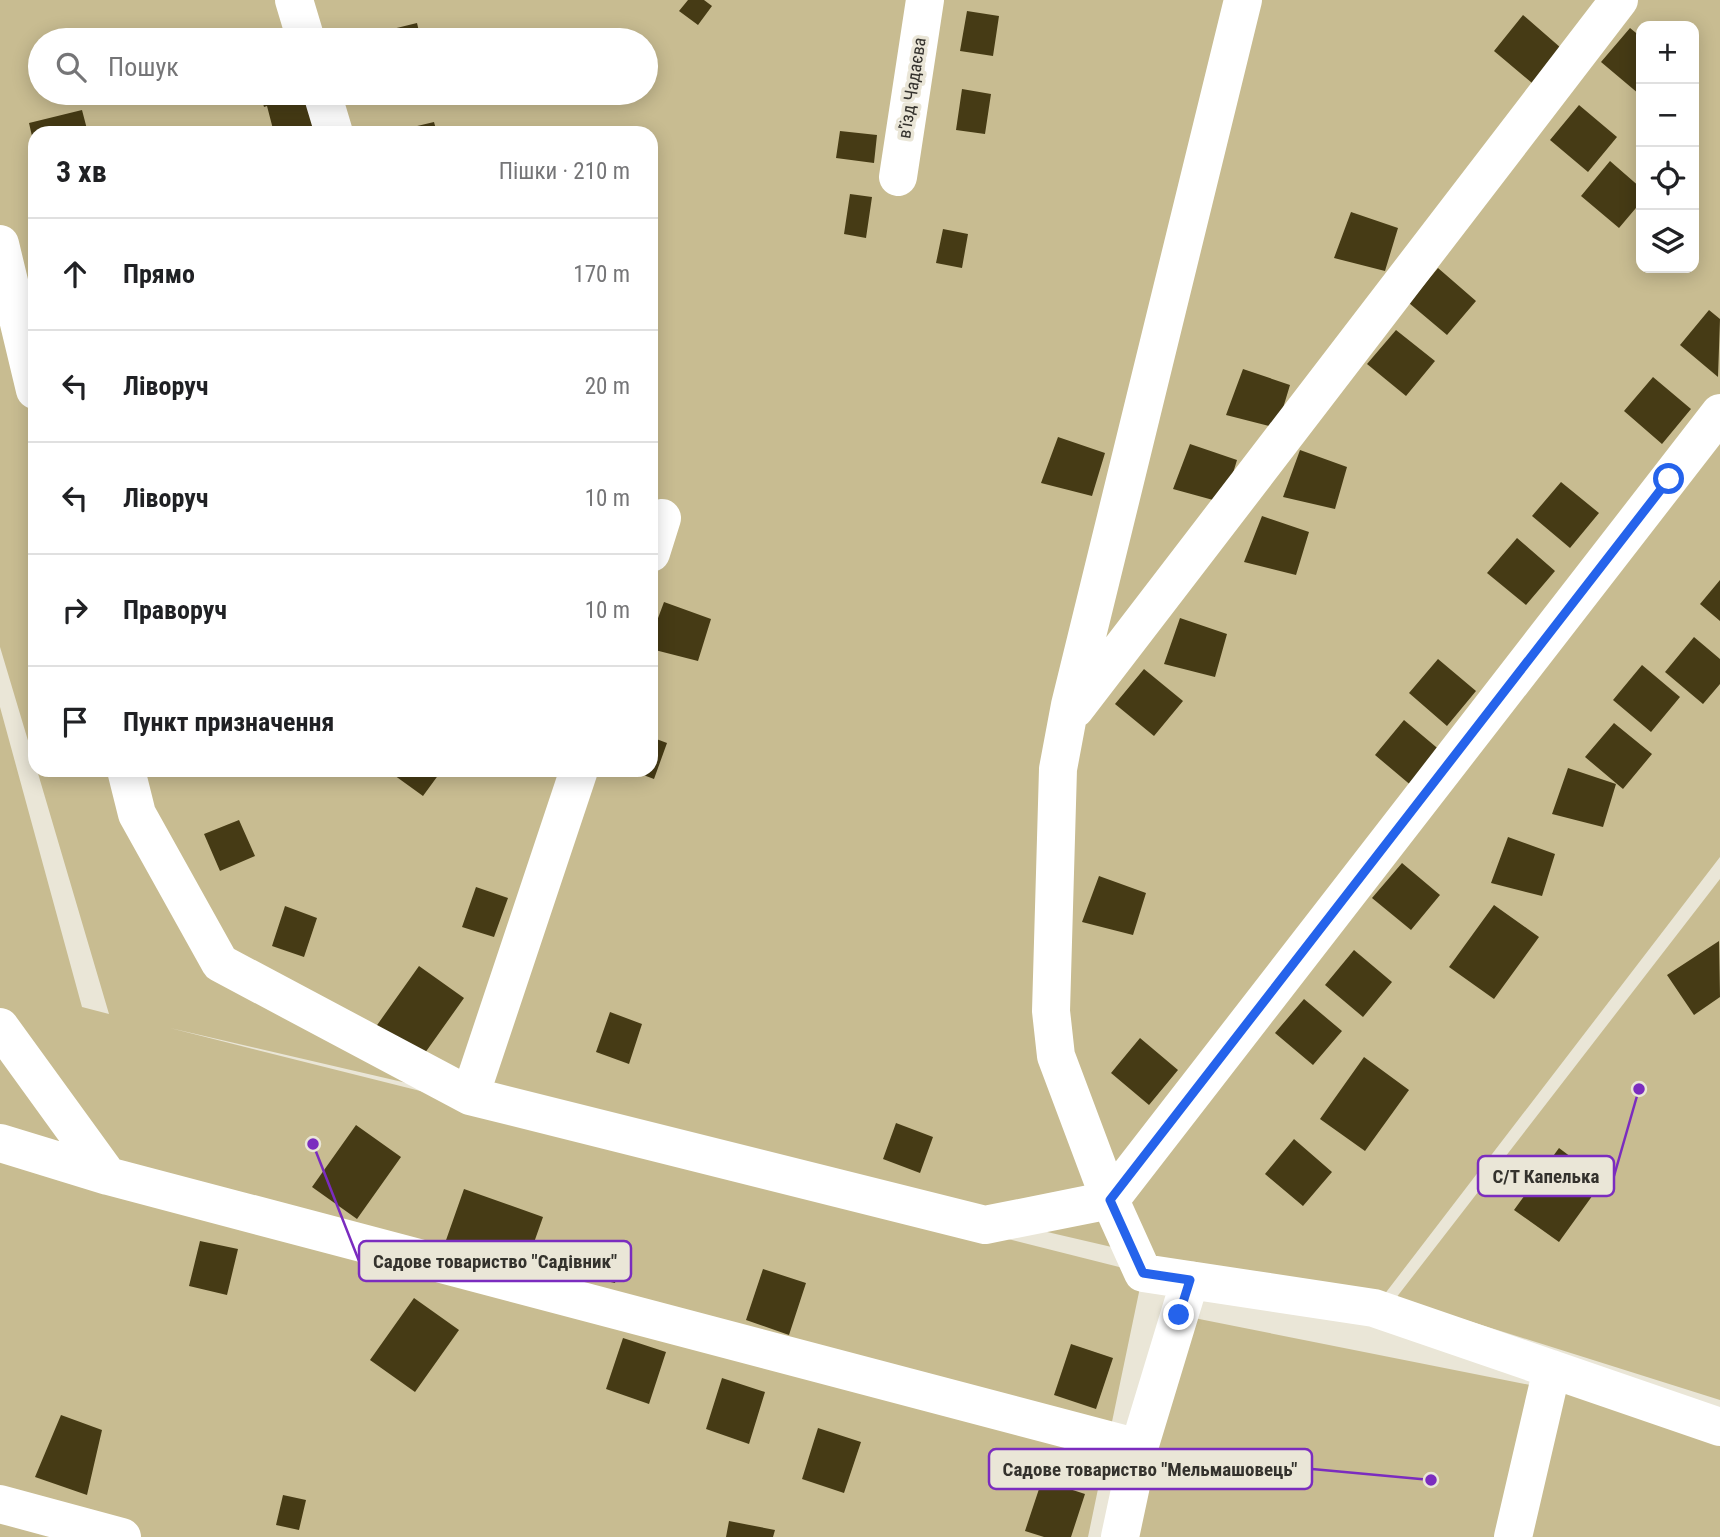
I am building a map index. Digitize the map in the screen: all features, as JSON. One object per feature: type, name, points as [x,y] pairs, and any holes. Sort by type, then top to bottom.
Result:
[{"type":"lane","points":[[294,0],[302,28]]},
{"type":"lane","name":"в'їзд Чадаєва","points":[[898,177],[925,0]]},
{"type":"lane","points":[[1242,0],[1058,769],[1051,1011],[1056,1056],[1110,1200],[1143,1273],[1374,1308],[1720,1427]]},
{"type":"lane","points":[[1068,719],[1619,0]]},
{"type":"lane","points":[[326,105],[332,126]]},
{"type":"lane","points":[[0,244],[28,361]]},
{"type":"lane","points":[[128,777],[137,814],[220,962],[470,1096],[985,1225],[1110,1200],[1720,412]]},
{"type":"lane","points":[[470,1096],[577,777]]},
{"type":"lane","points":[[0,1027],[108,1176]]},
{"type":"lane","points":[[0,1143],[108,1176],[1139,1448]]},
{"type":"lane","points":[[1120,1537],[1139,1448],[1190,1280]]},
{"type":"lane","points":[[1513,1537],[1552,1369]]},
{"type":"lane","points":[[0,1504],[122,1537]]},
{"type":"shaded area","points":[[0,0],[1720,0],[1720,857],[1374,1308],[170,1028],[1143,1273],[1088,1537],[0,1537],[0,707],[82,1007],[109,1014],[39,777],[658,777],[658,126],[28,126],[28,741],[0,647]]},
{"type":"shaded area","points":[[1720,879],[1720,1400],[1396,1298]]},
{"type":"shaded area","points":[[1179,1315],[1720,1423],[1720,1537],[1129,1537]]},
{"type":"building","points":[[688,0],[704,0],[712,6],[698,25],[679,11]]},
{"type":"building","points":[[967,11],[999,16],[993,56],[960,51]]},
{"type":"building","points":[[1523,15],[1561,48],[1532,83],[1494,51]]},
{"type":"building","points":[[417,23],[418,28],[397,28]]},
{"type":"building","points":[[1630,28],[1636,33],[1636,91],[1601,62]]},
{"type":"building","points":[[962,89],[991,94],[985,134],[956,130]]},
{"type":"building","points":[[263,105],[323,105],[328,126],[272,126],[267,106]]},
{"type":"building","points":[[1579,105],[1617,137],[1588,172],[1550,140]]},
{"type":"building","points":[[82,110],[86,126],[30,126],[29,123]]},
{"type":"building","points":[[434,122],[435,126],[417,126]]},
{"type":"building","points":[[840,131],[877,135],[874,163],[836,158]]},
{"type":"building","points":[[1610,161],[1636,184],[1636,208],[1619,228],[1581,196]]},
{"type":"building","points":[[850,194],[872,197],[866,238],[844,234]]},
{"type":"building","points":[[1351,212],[1398,228],[1385,271],[1334,258]]},
{"type":"building","points":[[943,229],[968,234],[962,268],[936,263]]},
{"type":"building","points":[[1438,268],[1476,301],[1447,335],[1409,303]]},
{"type":"building","points":[[1709,310],[1720,319],[1718,377],[1680,345]]},
{"type":"building","points":[[1396,330],[1435,361],[1406,396],[1367,364]]},
{"type":"building","points":[[1243,369],[1290,385],[1277,428],[1226,415]]},
{"type":"building","points":[[1653,377],[1691,409],[1662,444],[1624,411]]},
{"type":"building","points":[[1058,437],[1105,453],[1092,496],[1041,483]]},
{"type":"building","points":[[1190,444],[1237,460],[1224,503],[1173,489]]},
{"type":"building","points":[[1300,450],[1347,467],[1335,509],[1283,497]]},
{"type":"building","points":[[1561,482],[1599,513],[1570,548],[1532,516]]},
{"type":"building","points":[[1262,516],[1309,532],[1296,575],[1244,562]]},
{"type":"building","points":[[1517,538],[1555,571],[1526,605],[1487,573]]},
{"type":"building","points":[[1720,580],[1720,621],[1700,604]]},
{"type":"building","points":[[664,602],[711,619],[698,661],[658,651],[658,618]]},
{"type":"building","points":[[1180,618],[1227,634],[1215,677],[1164,664]]},
{"type":"building","points":[[1694,637],[1720,659],[1720,684],[1703,704],[1665,672]]},
{"type":"building","points":[[1438,659],[1476,691],[1447,726],[1409,693]]},
{"type":"building","points":[[1642,665],[1680,697],[1651,732],[1613,700]]},
{"type":"building","points":[[1144,669],[1183,701],[1154,736],[1115,704]]},
{"type":"building","points":[[1404,720],[1442,752],[1413,787],[1375,755]]},
{"type":"building","points":[[1614,723],[1652,754],[1623,789],[1585,757]]},
{"type":"building","points":[[658,740],[667,743],[658,768]]},
{"type":"building","points":[[1568,768],[1616,784],[1603,827],[1552,814]]},
{"type":"building","points":[[397,777],[437,777],[423,796]]},
{"type":"building","points":[[239,820],[255,856],[220,871],[204,834]]},
{"type":"building","points":[[1508,837],[1555,854],[1542,896],[1491,883]]},
{"type":"building","points":[[1402,863],[1440,895],[1411,930],[1372,898]]},
{"type":"building","points":[[1099,876],[1146,893],[1133,935],[1082,922]]},
{"type":"building","points":[[476,887],[508,898],[494,937],[462,927]]},
{"type":"building","points":[[1494,905],[1539,937],[1494,999],[1449,967]]},
{"type":"building","points":[[285,906],[317,918],[304,957],[272,946]]},
{"type":"building","points":[[1719,941],[1720,997],[1694,1015],[1667,975]]},
{"type":"building","points":[[1354,950],[1392,982],[1363,1017],[1325,985]]},
{"type":"building","points":[[419,966],[464,998],[420,1060],[375,1028]]},
{"type":"building","points":[[1304,999],[1342,1031],[1313,1065],[1275,1033]]},
{"type":"building","points":[[610,1012],[642,1024],[629,1064],[596,1052]]},
{"type":"building","points":[[1140,1038],[1178,1070],[1149,1105],[1111,1073]]},
{"type":"building","points":[[1364,1057],[1409,1090],[1365,1151],[1320,1119]]},
{"type":"building","points":[[896,1123],[933,1137],[920,1173],[883,1159]]},
{"type":"building","points":[[356,1125],[401,1157],[357,1219],[312,1187]]},
{"type":"building","points":[[1294,1139],[1332,1172],[1303,1206],[1265,1174]]},
{"type":"building","points":[[1559,1148],[1603,1181],[1559,1242],[1514,1210]]},
{"type":"building","points":[[464,1189],[543,1217],[524,1271],[445,1243]]},
{"type":"building","points":[[200,1241],[238,1249],[227,1295],[189,1286]]},
{"type":"building","points":[[600,1248],[623,1253],[615,1283],[593,1278]]},
{"type":"building","points":[[763,1269],[806,1283],[789,1335],[746,1320]]},
{"type":"building","points":[[414,1298],[459,1330],[415,1392],[370,1360]]},
{"type":"building","points":[[623,1338],[666,1352],[649,1404],[606,1389]]},
{"type":"building","points":[[1071,1344],[1113,1358],[1096,1409],[1054,1395]]},
{"type":"building","points":[[722,1378],[765,1392],[749,1444],[706,1429]]},
{"type":"building","points":[[61,1415],[102,1430],[87,1495],[35,1477]]},
{"type":"building","points":[[818,1428],[861,1442],[844,1493],[802,1479]]},
{"type":"building","points":[[1042,1480],[1085,1494],[1071,1537],[1044,1537],[1025,1531]]},
{"type":"building","points":[[283,1495],[306,1500],[299,1530],[276,1525]]},
{"type":"building","points":[[729,1521],[775,1530],[773,1537],[726,1537]]},
{"type":"place","name":"С/Т Капелька","points":[[1639,1089]]},
{"type":"place","name":"Садове товариство \"Садівник\"","points":[[313,1144]]},
{"type":"place","name":"Садове товариство \"Мельмашовець\"","points":[[1431,1480]]},
{"type":"route","points":[[1179,1315],[1190,1280],[1143,1273],[1110,1200],[1669,479]]}]
